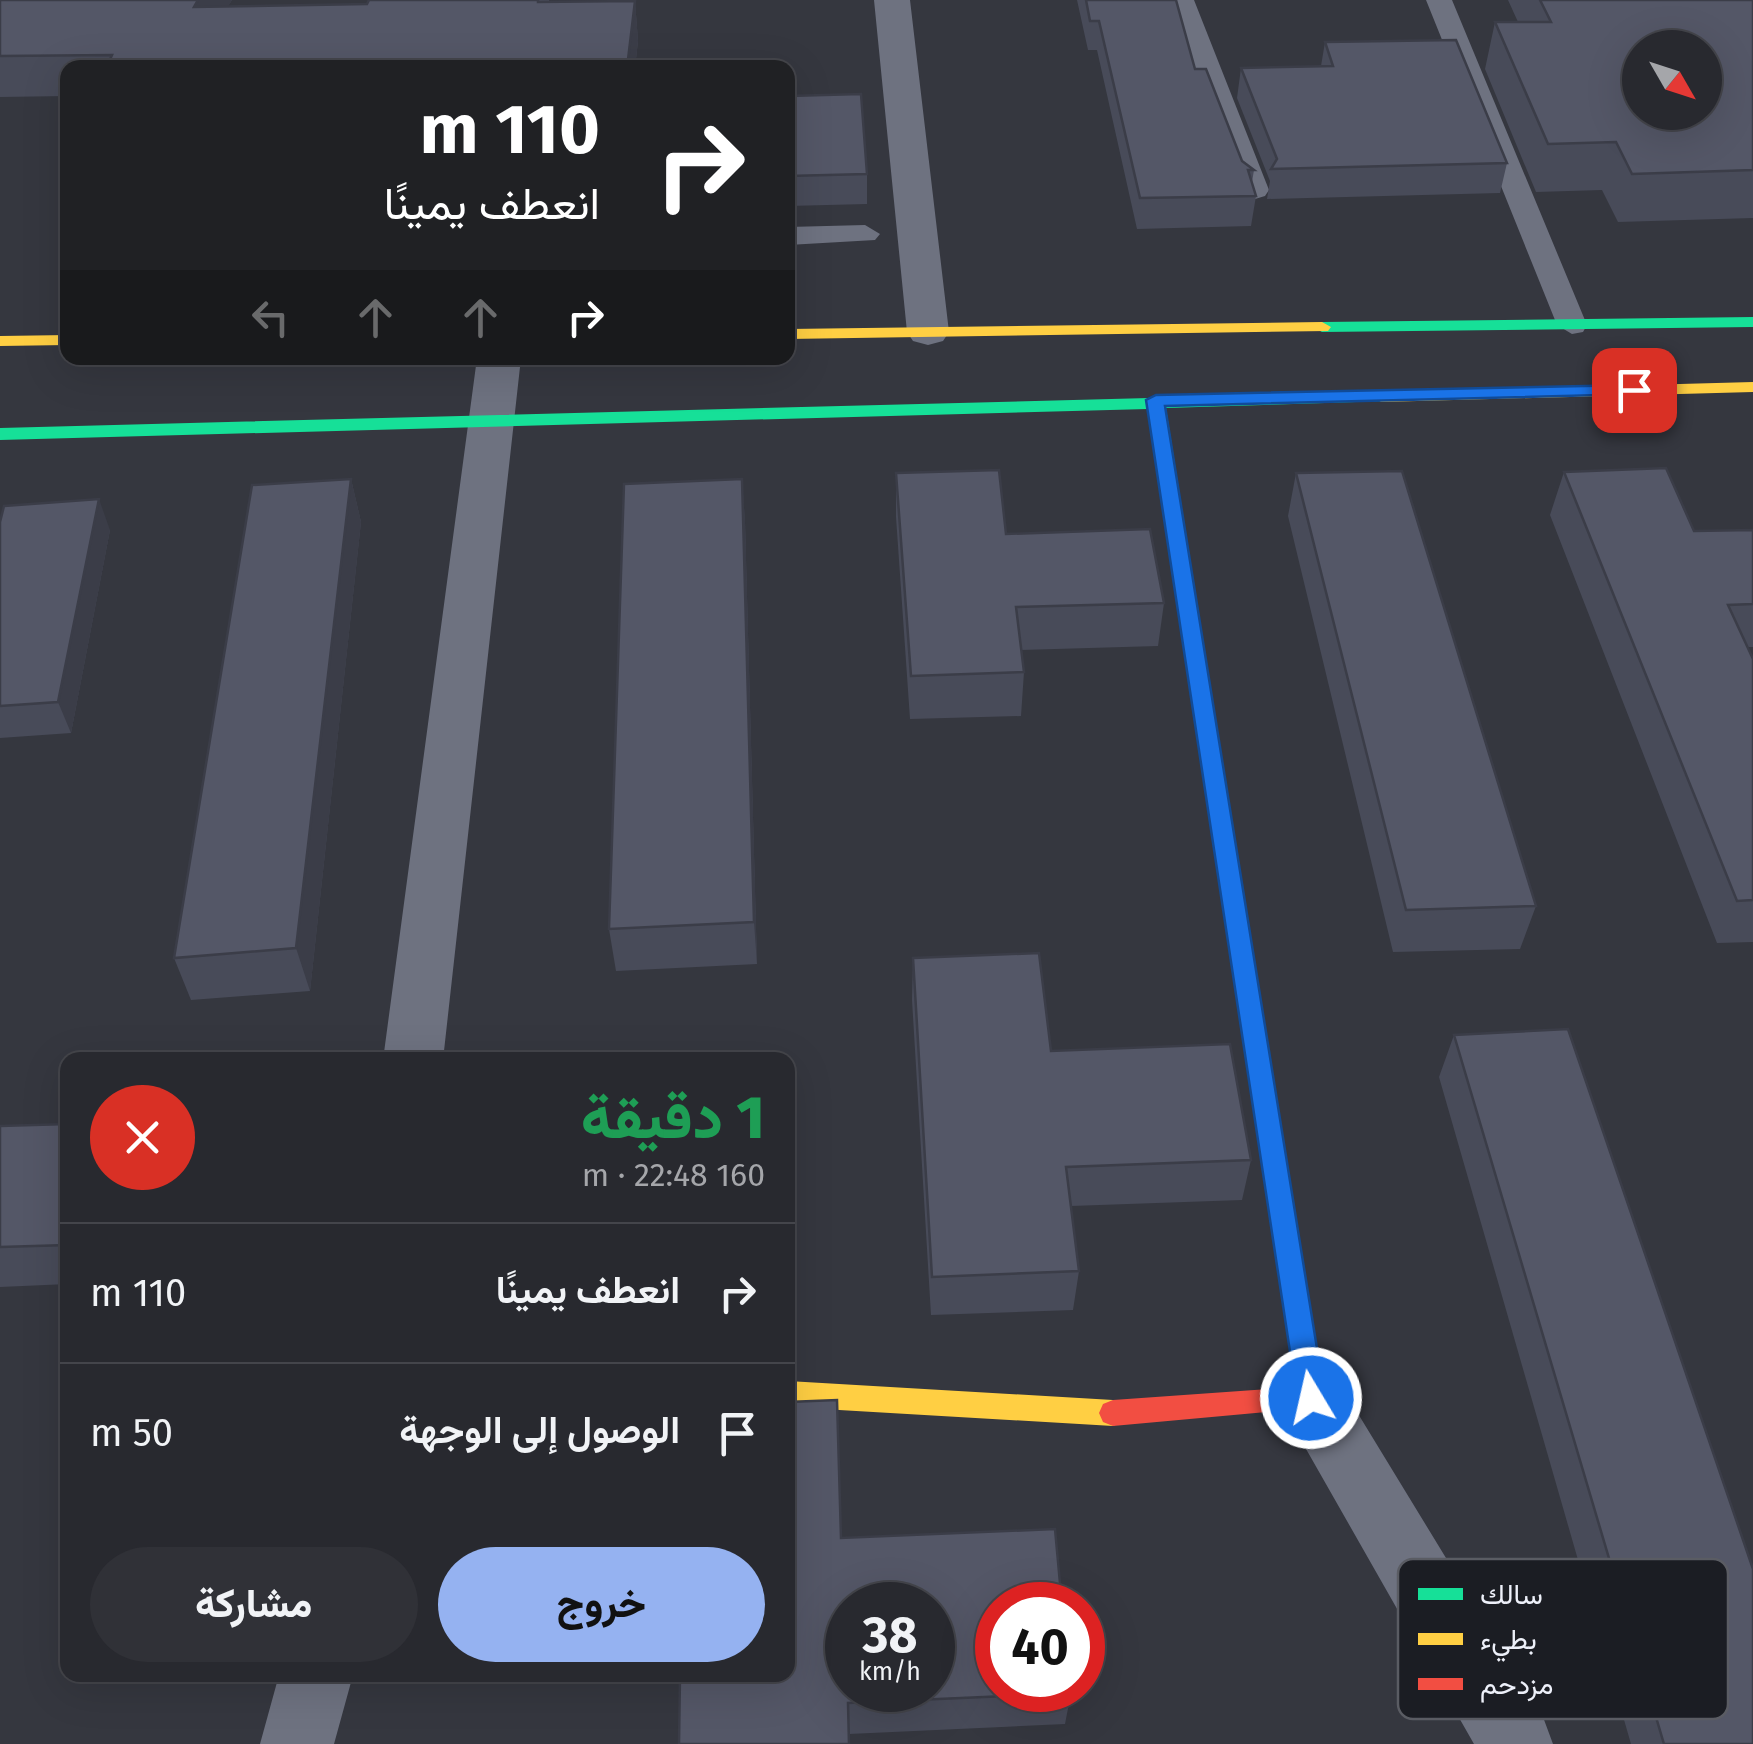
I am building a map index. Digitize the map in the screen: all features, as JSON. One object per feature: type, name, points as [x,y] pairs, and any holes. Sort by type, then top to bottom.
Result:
[{"type":"main road","points":[[795,334],[1753,322]]},
{"type":"main road","points":[[0,340],[60,340]]},
{"type":"main road","points":[[0,434],[1156,400],[1753,387]]},
{"type":"main road","points":[[795,1394],[1098,1414],[1311,1398],[1156,400]]},
{"type":"street","points":[[892,0],[928,332]]},
{"type":"street","points":[[414,1052],[497,365]]},
{"type":"street","points":[[1311,1398],[1406,1559]]},
{"type":"street","points":[[297,1744],[314,1682]]},
{"type":"street","points":[[1501,1719],[1516,1744]]},
{"type":"lane","points":[[1181,0],[1255,190]]},
{"type":"lane","points":[[1439,0],[1572,325]]},
{"type":"lane","points":[[795,236],[865,234]]},
{"type":"building","points":[[0,0],[198,0],[194,7],[367,4],[369,0],[635,1],[628,60],[110,60],[112,55],[0,56]]},
{"type":"building","points":[[1086,0],[1176,0],[1195,69],[1206,69],[1242,161],[1254,170],[1248,170],[1256,196],[1140,198],[1099,21],[1090,21]]},
{"type":"building","points":[[1540,0],[1753,0],[1753,170],[1632,174],[1616,142],[1548,144],[1495,22],[1551,22]]},
{"type":"building","points":[[1456,40],[1507,163],[1271,169],[1277,159],[1241,68],[1333,66],[1325,42]]},
{"type":"building","points":[[861,94],[867,174],[795,176],[795,96]]},
{"type":"building","points":[[1666,468],[1694,531],[1753,530],[1753,604],[1728,605],[1753,659],[1753,900],[1737,901],[1564,472]]},
{"type":"building","points":[[999,470],[1006,534],[1150,529],[1164,603],[1016,607],[1024,672],[911,676],[896,473]]},
{"type":"building","points":[[1402,471],[1536,906],[1406,910],[1296,473]]},
{"type":"building","points":[[351,479],[296,948],[174,958],[252,485]]},
{"type":"building","points":[[742,479],[754,922],[609,929],[624,484]]},
{"type":"building","points":[[99,499],[58,702],[0,706],[0,522],[4,506]]},
{"type":"building","points":[[1039,953],[1051,1051],[1230,1044],[1251,1160],[1066,1167],[1079,1271],[932,1277],[913,958]]},
{"type":"building","points":[[1568,1029],[1753,1569],[1753,1744],[1664,1744],[1657,1719],[1728,1719],[1728,1559],[1609,1559],[1454,1035]]},
{"type":"building","points":[[60,1124],[60,1245],[0,1247],[0,1126]]},
{"type":"building","points":[[837,1400],[841,1538],[1055,1529],[1060,1582],[975,1582],[975,1697],[955,1698],[955,1582],[825,1582],[825,1712],[848,1712],[849,1744],[679,1744],[680,1682],[795,1682],[795,1402]]},
{"type":"traffic: fast","points":[[1322,327],[1753,322]]},
{"type":"traffic: fast","points":[[0,434],[1381,397]]},
{"type":"traffic: fast","points":[[1156,400],[1191,628]]},
{"type":"traffic: slow","points":[[795,334],[1322,327]]},
{"type":"traffic: slow","points":[[0,341],[60,340]]},
{"type":"traffic: slow","points":[[1381,397],[1753,387]]},
{"type":"traffic: slow","points":[[1191,628],[1273,1154]]},
{"type":"traffic: slow","points":[[795,1394],[1113,1413]]},
{"type":"traffic: jam","points":[[1113,1413],[1311,1398],[1273,1154]]},
{"type":"route","points":[[1311,1398],[1156,400],[1634,390]]}]
